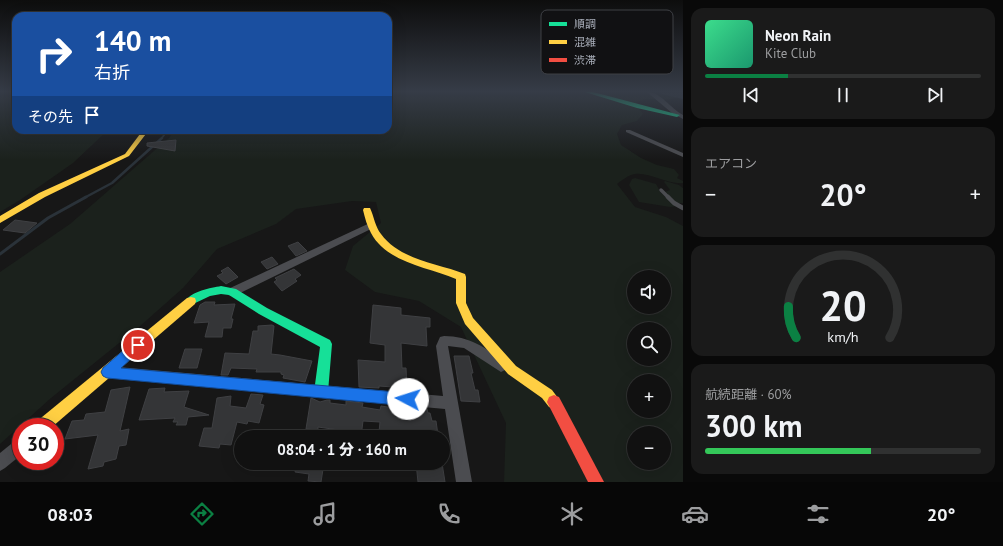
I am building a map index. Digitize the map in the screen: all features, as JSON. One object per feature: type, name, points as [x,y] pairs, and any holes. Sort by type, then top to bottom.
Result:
[{"type":"street","points":[[628,131],[683,155]]},
{"type":"street","points":[[0,220],[42,195],[127,155],[143,134]]},
{"type":"street","points":[[367,210],[368,219],[379,239],[392,250],[436,266],[461,278],[461,303],[466,317],[512,370],[537,386],[555,403],[596,482]]},
{"type":"street","points":[[232,292],[372,225]]},
{"type":"street","points":[[53,418],[168,319],[201,294],[221,290],[232,292],[279,320],[326,344],[321,392]]},
{"type":"street","points":[[464,482],[442,346],[444,341],[458,340],[465,342],[503,368],[512,370]]},
{"type":"street","points":[[107,372],[452,403]]},
{"type":"street","points":[[0,463],[12,453]]},
{"type":"lane","points":[[661,190],[674,203],[683,208]]},
{"type":"shaded area","points":[[0,114],[12,114],[12,134],[104,134],[73,163],[0,212]]},
{"type":"shaded area","points":[[392,114],[643,114],[637,121],[622,125],[617,134],[621,145],[641,158],[657,165],[674,169],[679,175],[677,178],[683,181],[683,183],[670,182],[649,175],[637,174],[629,176],[617,184],[635,207],[666,217],[683,226],[683,482],[504,482],[506,423],[461,327],[419,301],[375,292],[345,270],[353,246],[381,223],[376,202],[352,201],[296,209],[276,224],[217,249],[183,288],[139,327],[51,398],[29,418],[12,418],[12,433],[0,444],[0,272],[70,224],[170,137],[171,134],[392,134]]},
{"type":"shaded area","points":[[635,178],[656,184],[661,193],[678,206],[670,207],[639,202],[629,185],[632,179]]},
{"type":"shaded area","points":[[664,182],[679,185],[683,188],[683,203],[677,203],[665,192],[670,190]]},
{"type":"building","points":[[176,140],[175,151],[147,146],[147,143]]},
{"type":"building","points":[[15,220],[37,223],[25,233],[3,230]]},
{"type":"building","points":[[298,242],[307,251],[296,256],[288,246]]},
{"type":"building","points":[[272,257],[278,264],[267,269],[261,262]]},
{"type":"building","points":[[228,267],[238,277],[226,284],[217,276],[223,273],[221,271]]},
{"type":"building","points":[[294,269],[301,275],[295,279],[297,281],[282,291],[274,282],[277,280],[275,278]]},
{"type":"building","points":[[205,302],[215,302],[214,305],[235,304],[231,319],[233,319],[231,328],[223,328],[222,337],[205,337],[209,322],[194,323],[200,305]]},
{"type":"building","points":[[373,305],[401,308],[401,315],[430,318],[430,327],[426,327],[427,346],[401,343],[402,368],[406,368],[407,388],[379,386],[379,388],[359,387],[358,360],[385,362],[385,345],[370,343]]},
{"type":"building","points":[[258,326],[274,326],[271,354],[312,361],[305,382],[283,378],[284,375],[281,374],[281,372],[256,372],[257,369],[231,368],[228,375],[221,375],[225,353],[249,354],[253,331],[258,331]]},
{"type":"building","points":[[185,349],[202,349],[197,368],[179,368]]},
{"type":"building","points":[[454,356],[469,356],[475,390],[478,390],[480,402],[461,401]]},
{"type":"building","points":[[130,387],[120,431],[129,429],[126,445],[119,446],[116,459],[104,462],[103,466],[88,469],[98,435],[65,439],[72,421],[84,420],[86,414],[105,412],[111,390]]},
{"type":"building","points":[[165,388],[164,392],[189,391],[184,407],[209,415],[188,417],[186,425],[176,425],[178,422],[173,422],[175,418],[139,420],[149,389]]},
{"type":"building","points":[[251,394],[263,395],[260,404],[264,405],[259,423],[248,421],[247,424],[237,422],[231,445],[220,444],[219,448],[199,446],[204,428],[212,428],[217,398],[231,396],[230,406],[246,408]]},
{"type":"building","points":[[311,398],[320,402],[330,400],[330,403],[346,405],[346,401],[363,403],[362,407],[380,410],[381,406],[414,411],[414,409],[427,409],[428,413],[430,413],[432,421],[436,421],[437,430],[379,430],[380,422],[363,421],[362,430],[339,430],[318,427],[318,430],[306,429]]},
{"type":"building","points":[[295,470],[323,470],[321,482],[308,481],[309,474],[295,472]]},
{"type":"building","points":[[417,470],[443,470],[445,482],[418,482]]},
{"type":"waterway","points":[[161,139],[165,134]]},
{"type":"waterway","points":[[84,198],[112,183],[161,139]]},
{"type":"waterway","points":[[0,254],[48,218],[86,197]]},
{"type":"traffic: fast","points":[[191,301],[208,292],[221,290],[232,292],[263,311],[326,344],[321,392]]},
{"type":"traffic: slow","points":[[0,220],[42,195],[127,155],[143,134]]},
{"type":"traffic: slow","points":[[367,210],[372,227],[377,236],[394,252],[461,277],[461,303],[469,321],[512,370],[547,394],[554,402]]},
{"type":"traffic: slow","points":[[52,418],[191,301]]},
{"type":"traffic: jam","points":[[554,402],[596,482]]},
{"type":"route","points":[[138,345],[107,372],[408,399]]}]
